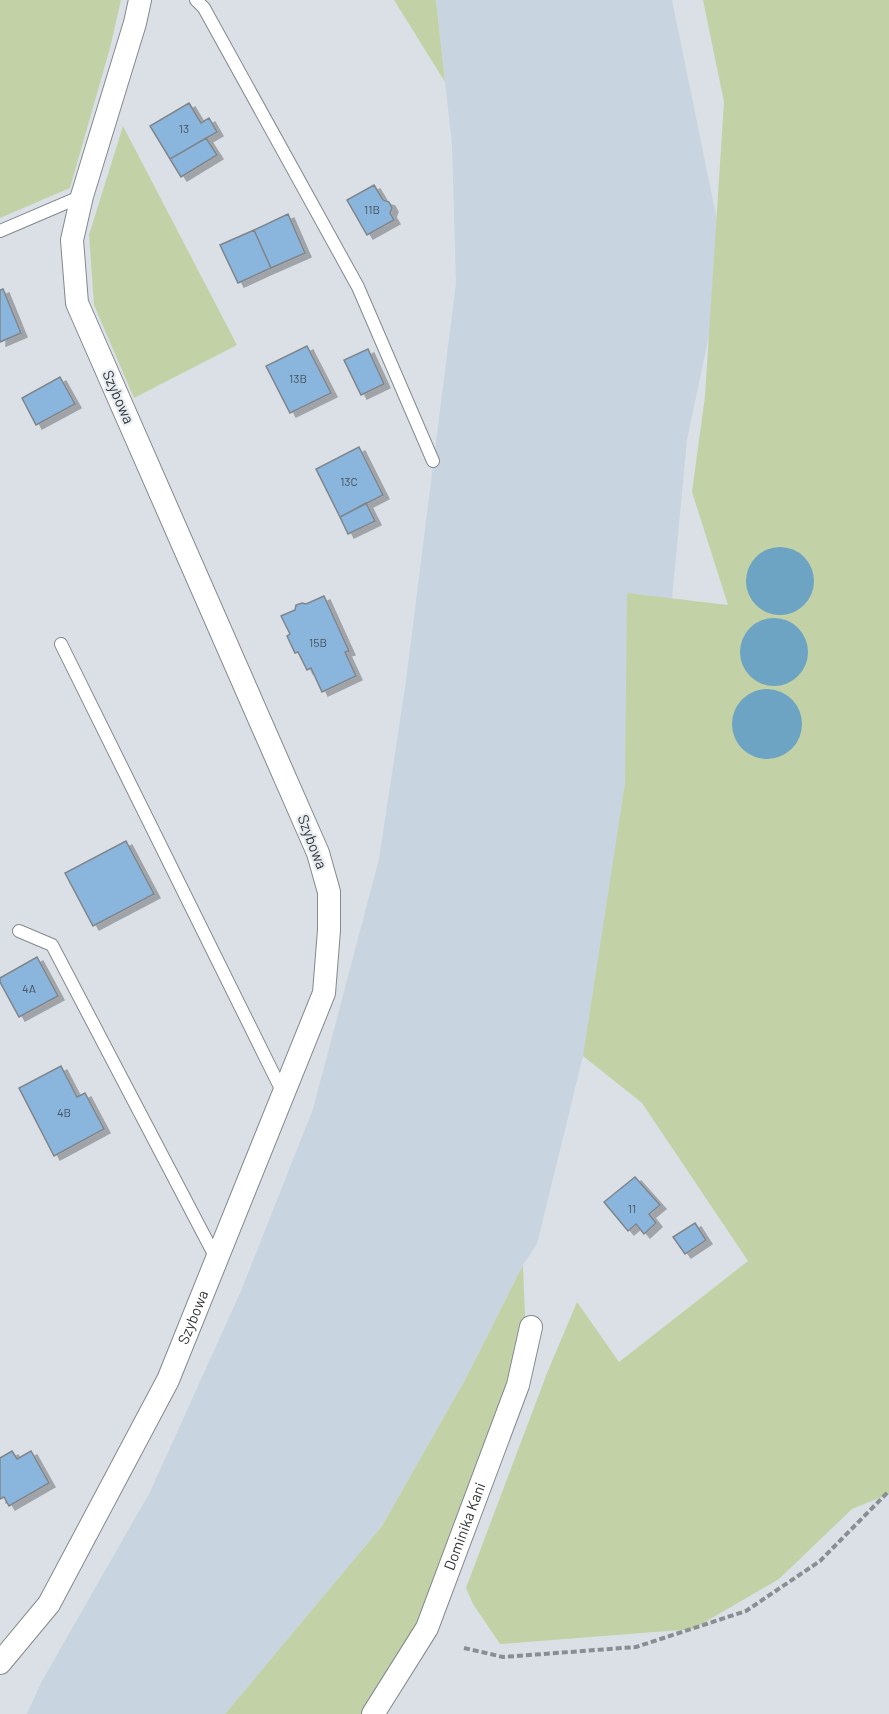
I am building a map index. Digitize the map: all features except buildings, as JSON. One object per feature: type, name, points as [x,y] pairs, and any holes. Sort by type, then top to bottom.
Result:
[{"type":"street","name":"Szybowa","points":[[0,1663],[49,1604],[168,1380],[324,993],[329,930],[329,892],[318,853],[77,303],[72,240],[82,196],[140,0]]},
{"type":"street","name":"Dominika Kani","points":[[373,1714],[428,1628],[518,1385],[531,1327]]},
{"type":"lane","points":[[196,0],[204,8],[247,84],[358,287],[433,461]]},
{"type":"lane","points":[[0,231],[82,196]]},
{"type":"lane","points":[[61,644],[283,1093]]},
{"type":"lane","points":[[19,931],[52,945],[217,1260]]},
{"type":"path","points":[[464,1648],[503,1657],[636,1647],[746,1611],[820,1561],[889,1491]]},
{"type":"shaded area","points":[[436,0],[672,0],[725,259],[687,440],[664,683],[634,874],[583,1056],[537,1244],[523,1265],[466,1378],[382,1526],[225,1714],[27,1714],[42,1681],[150,1492],[241,1291],[313,1109],[379,859],[406,681],[456,283],[452,144]]},
{"type":"green space","points":[[0,0],[121,0],[110,48],[70,188],[0,218]]},
{"type":"green space","points":[[394,0],[436,0],[445,82]]},
{"type":"green space","points":[[703,0],[889,0],[889,1494],[852,1509],[779,1579],[693,1629],[500,1644],[473,1604],[466,1588],[547,1373],[577,1302],[619,1362],[748,1261],[642,1103],[583,1056],[625,783],[627,593],[728,605],[692,492],[705,396],[724,102]]},
{"type":"green space","points":[[123,126],[237,345],[134,398],[94,305],[89,235]]},
{"type":"green space","points":[[523,1265],[526,1339],[430,1601],[362,1714],[225,1714],[382,1526],[466,1378]]},
{"type":"water","points":[[780,547],[793,550],[804,557],[811,568],[814,581],[811,594],[804,605],[793,612],[780,615],[767,612],[756,605],[749,594],[746,581],[749,568],[756,557],[767,550]]},
{"type":"water","points":[[774,618],[787,621],[798,628],[805,639],[808,652],[805,665],[798,676],[787,683],[774,686],[761,683],[750,676],[743,665],[740,652],[743,639],[750,628],[761,621]]},
{"type":"water","points":[[767,689],[786,695],[796,705],[802,724],[796,743],[786,753],[767,759],[748,753],[738,743],[732,724],[738,705],[748,695]]}]
